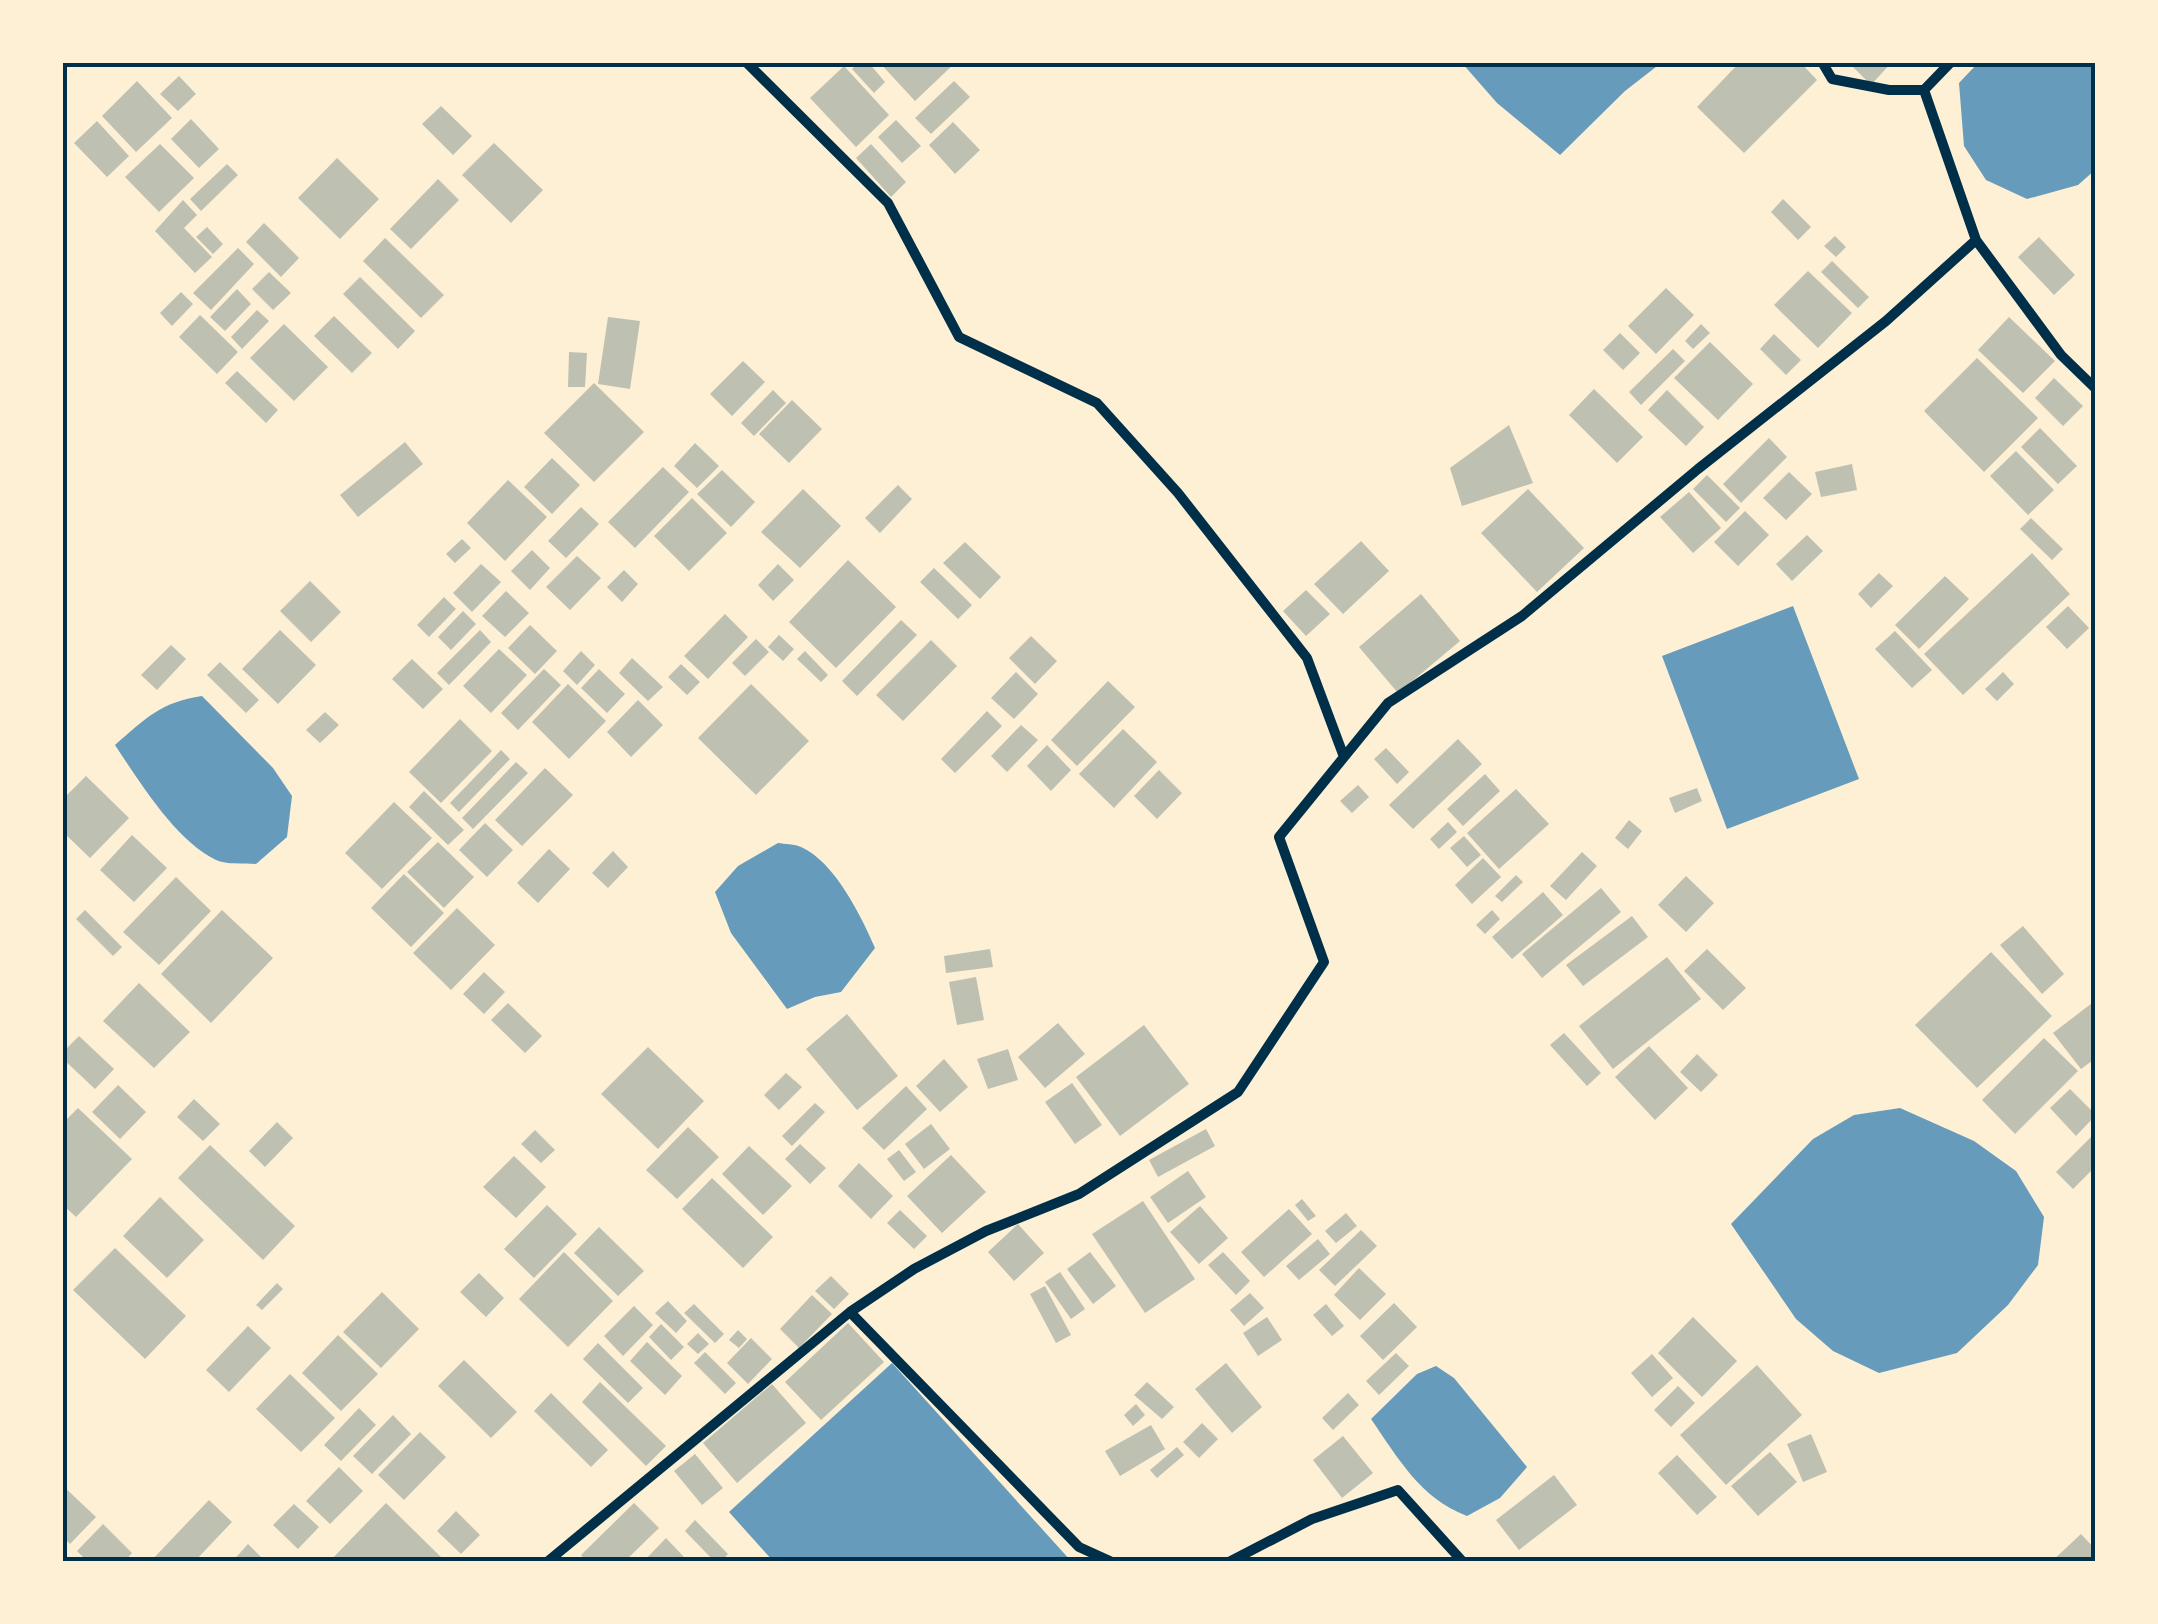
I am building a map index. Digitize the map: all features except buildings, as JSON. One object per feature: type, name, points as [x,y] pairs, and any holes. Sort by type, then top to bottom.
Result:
[{"type":"street","points":[[746,62],[888,203],[959,337],[1098,404],[1178,493],[1307,658],[1344,757]]},
{"type":"street","points":[[1822,62],[1832,79],[1888,90],[1924,90],[1952,62]]},
{"type":"street","points":[[1924,90],[1976,240],[2061,355],[2096,388]]},
{"type":"street","points":[[547,1562],[850,1312],[914,1269],[972,1239],[1078,1194],[1238,1092],[1324,962],[1279,837],[1388,703],[1522,616],[1698,469],[1886,321],[1976,240]]},
{"type":"street","points":[[850,1312],[1079,1547],[1112,1562]]},
{"type":"street","points":[[1230,1562],[1312,1520],[1398,1490],[1463,1562]]},
{"type":"water","points":[[1462,63],[1661,63],[1625,91],[1560,155],[1497,103]]},
{"type":"water","points":[[1978,63],[2095,63],[2095,170],[2078,185],[2027,199],[1986,180],[1964,146],[1959,83]]},
{"type":"water","points":[[1793,606],[1859,779],[1727,829],[1662,656]]},
{"type":"water","points":[[202,696],[273,768],[292,796],[287,837],[256,864],[220,862],[201,851],[160,809],[115,745],[165,707]]},
{"type":"water","points":[[778,843],[801,847],[825,865],[854,906],[875,948],[841,992],[815,997],[787,1009],[731,933],[715,892],[738,866]]},
{"type":"water","points":[[1900,1108],[1974,1141],[2016,1171],[2044,1217],[2038,1265],[2008,1305],[1957,1353],[1879,1373],[1833,1351],[1796,1319],[1731,1224],[1813,1139],[1854,1115]]},
{"type":"water","points":[[892,1363],[1071,1561],[773,1561],[729,1512]]},
{"type":"water","points":[[1436,1366],[1454,1378],[1527,1467],[1500,1498],[1467,1516],[1423,1488],[1371,1419],[1417,1374]]}]
